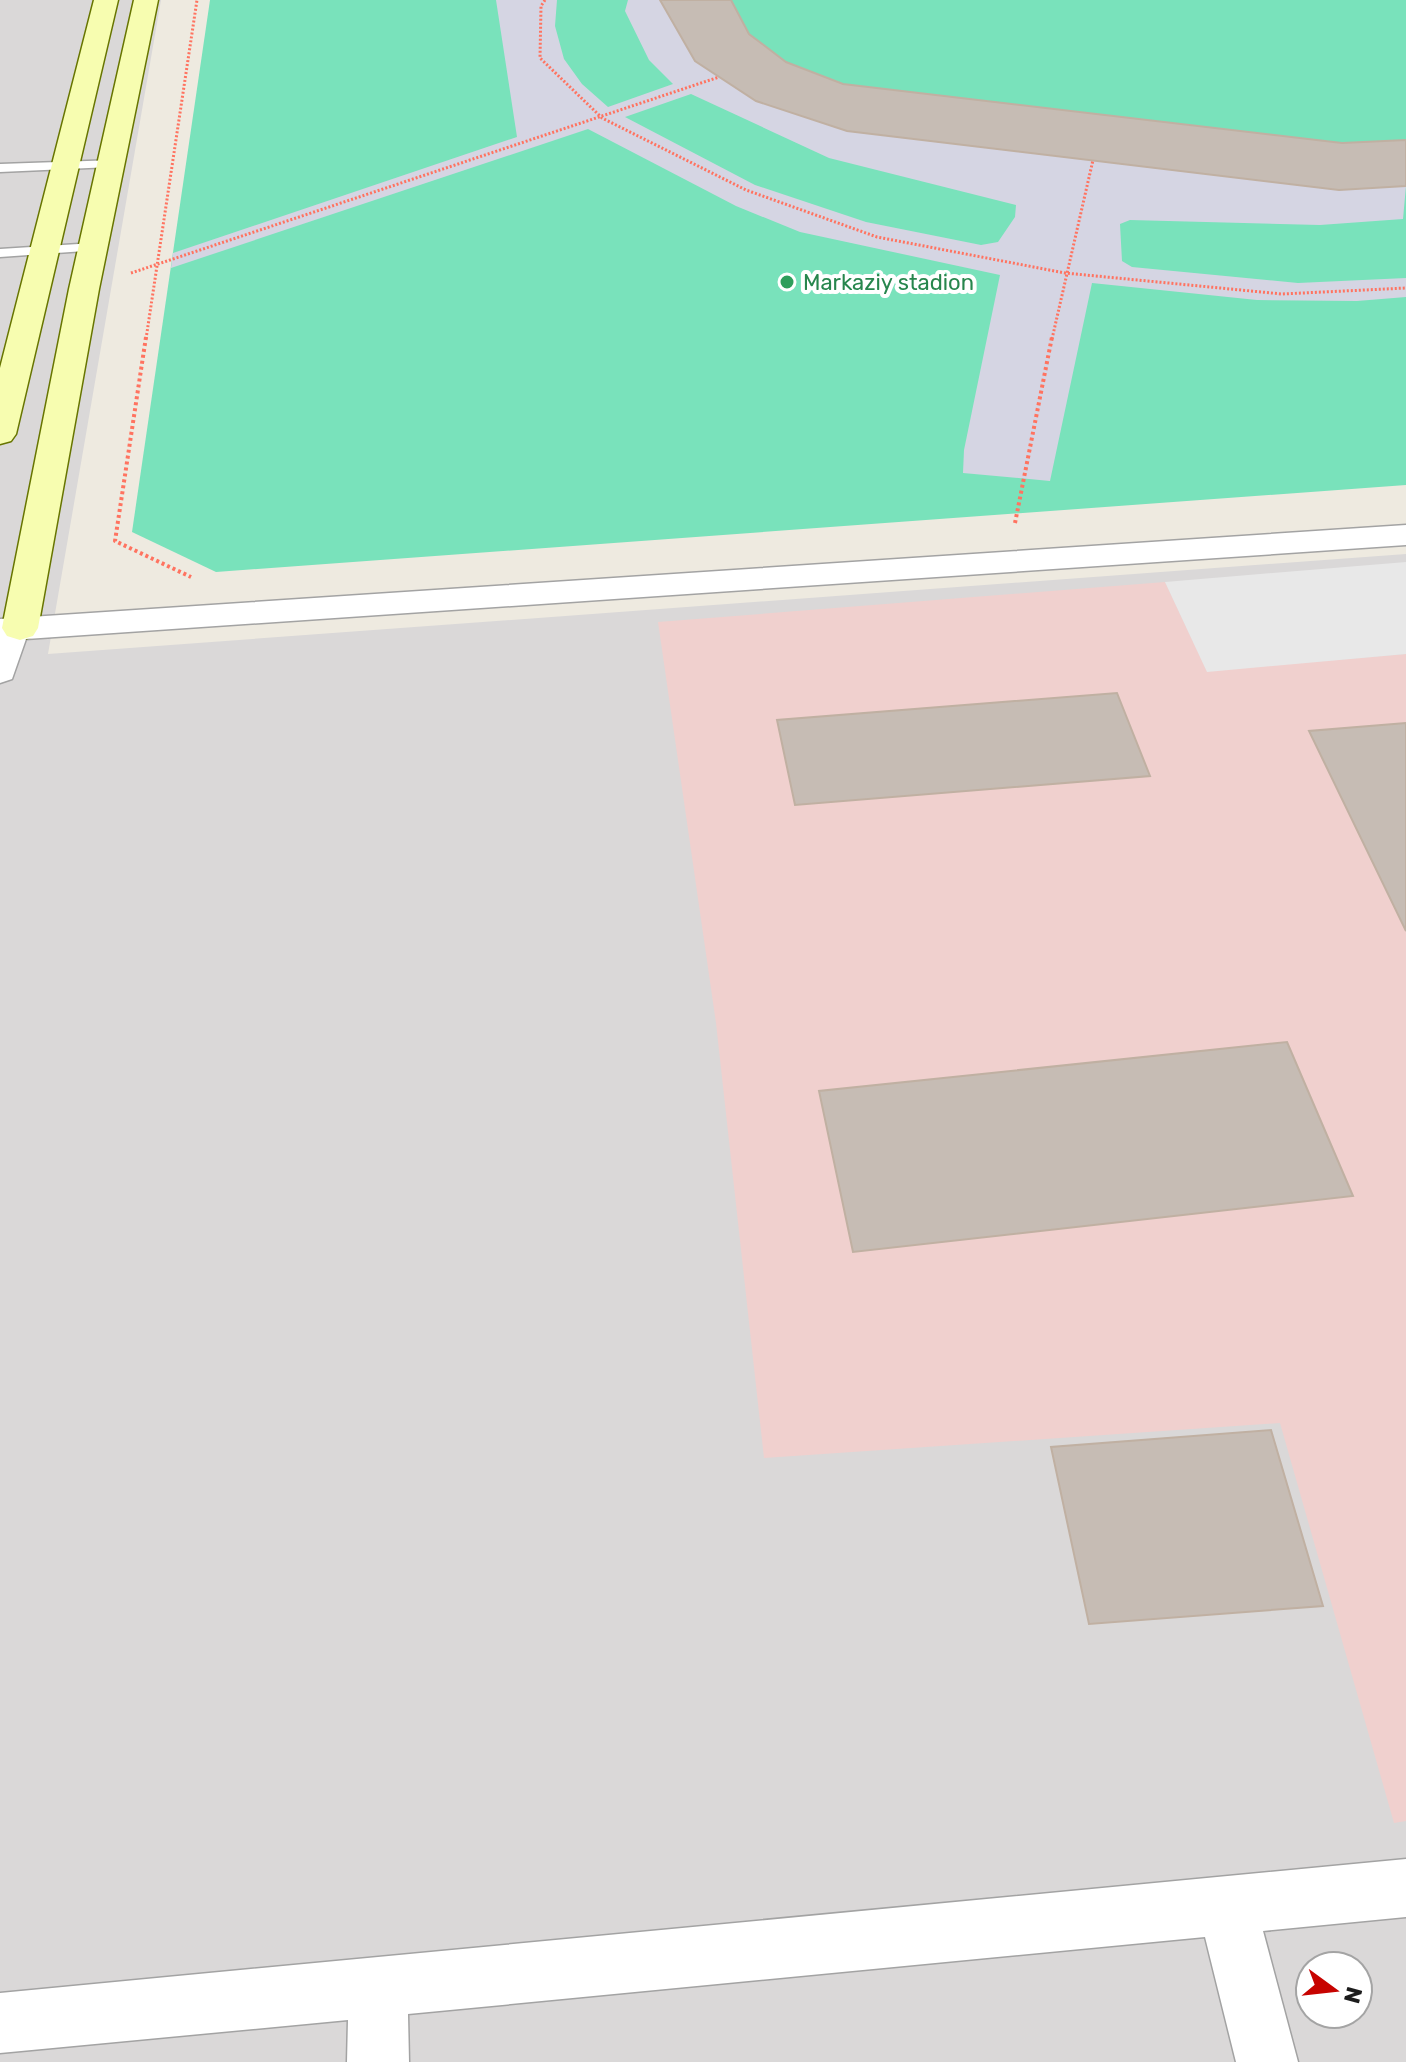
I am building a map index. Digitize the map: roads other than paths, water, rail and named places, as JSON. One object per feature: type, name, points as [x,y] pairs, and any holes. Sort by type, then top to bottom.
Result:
[{"type":"street","points":[[0,434],[63,165],[106,0]]},
{"type":"street","points":[[0,671],[146,0]]},
{"type":"street","points":[[10,629],[1406,535]]},
{"type":"street","points":[[0,2023],[1406,1888]]},
{"type":"street","points":[[1227,1905],[1267,2062]]},
{"type":"street","points":[[378,1986],[378,2062]]},
{"type":"lane","points":[[0,168],[111,163]]},
{"type":"lane","points":[[0,253],[94,247]]},
{"type":"place","name":"Markaziy stadion","points":[[787,282]]}]
